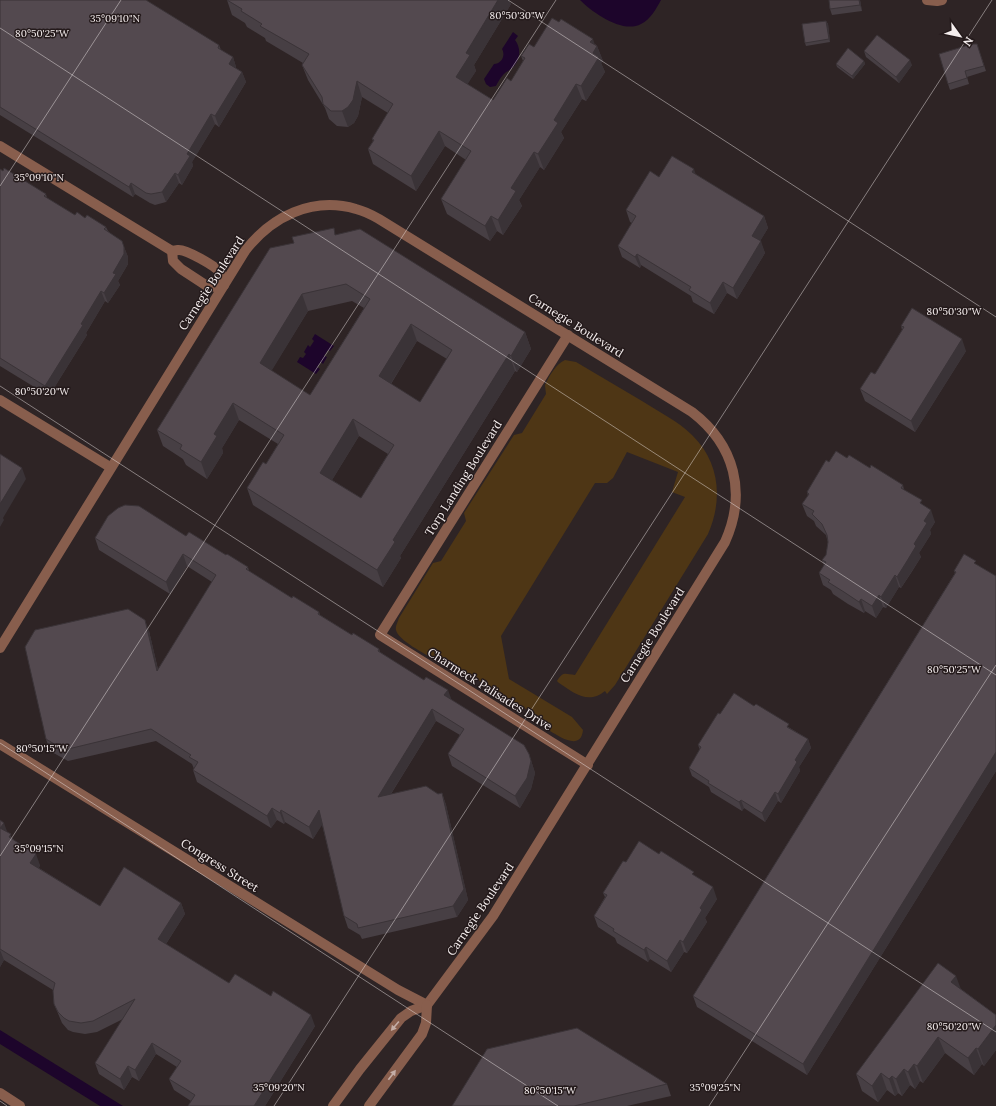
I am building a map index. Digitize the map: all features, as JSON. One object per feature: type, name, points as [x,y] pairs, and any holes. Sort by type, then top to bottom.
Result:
[{"type":"street","points":[[928,0],[942,0]]},
{"type":"street","points":[[0,146],[172,251],[184,250],[206,262],[220,272],[224,285],[216,287],[207,286],[181,269],[173,260],[172,251]]},
{"type":"street","name":"Carnegie Boulevard","points":[[0,648],[110,467],[250,245],[265,229],[275,222],[307,208],[319,206],[348,207],[365,212],[390,225],[681,406],[705,424],[718,439],[728,458],[735,478],[736,497],[733,523],[725,542],[493,916],[427,1005],[411,1012],[398,1021],[333,1106]]},
{"type":"street","name":"Torp Landing Boulevard","points":[[380,635],[568,335]]},
{"type":"street","points":[[0,400],[110,467]]},
{"type":"street","name":"Charmeck Palisades Drive","points":[[380,635],[588,765]]},
{"type":"street","name":"Congress Street","points":[[0,744],[407,996],[427,1005]]},
{"type":"street","points":[[369,1106],[422,1034],[426,1023],[427,1005]]},
{"type":"street","points":[[0,1093],[20,1106]]},
{"type":"shaded area","points":[[580,0],[661,0],[653,14],[648,19],[641,24],[626,26],[609,21],[600,16]]},
{"type":"shaded area","points":[[513,32],[518,36],[515,40],[519,47],[518,59],[514,66],[502,76],[496,86],[490,87],[486,84],[484,79],[494,64],[501,61],[503,57],[502,49]]},
{"type":"shaded area","points":[[315,334],[334,346],[330,351],[328,350],[324,356],[327,357],[323,364],[321,362],[317,367],[320,369],[316,374],[297,362],[300,357],[303,358],[306,354],[304,352],[308,345],[310,347],[314,341],[312,339]]},
{"type":"shaded area","points":[[565,360],[576,362],[687,430],[701,446],[708,457],[713,469],[717,495],[713,521],[708,534],[615,685],[607,694],[605,691],[593,697],[581,696],[557,681],[563,674],[575,675],[685,497],[672,492],[678,472],[627,452],[613,478],[607,483],[595,483],[501,636],[509,679],[572,717],[583,730],[578,740],[574,741],[564,739],[550,731],[549,723],[442,658],[434,659],[412,646],[398,634],[396,630],[399,618],[433,563],[441,561],[466,521],[464,513],[514,435],[522,433],[546,394],[545,385],[551,374],[558,365]]},
{"type":"shaded area","points":[[0,1030],[123,1106],[100,1106],[0,1044]]},
{"type":"building","points":[[0,0],[146,0],[219,45],[218,48],[233,57],[229,64],[242,72],[215,116],[211,114],[187,154],[190,156],[178,175],[175,173],[162,192],[151,194],[146,193],[131,183],[129,187],[0,107]]},
{"type":"building","points":[[227,0],[498,0],[466,53],[470,55],[456,77],[493,100],[507,78],[511,81],[525,58],[521,56],[529,44],[534,47],[552,18],[559,22],[561,19],[593,39],[590,42],[597,46],[593,53],[599,57],[581,86],[576,84],[554,120],[558,123],[538,154],[534,152],[511,188],[516,191],[498,220],[491,216],[485,226],[441,199],[471,151],[439,131],[411,176],[368,149],[374,140],[372,139],[393,104],[357,81],[353,100],[348,107],[342,111],[331,111],[323,104],[322,97],[302,65],[309,54],[260,26],[262,24]]},
{"type":"building","points":[[829,0],[859,0],[860,5],[830,9]]},
{"type":"building","points":[[826,21],[829,39],[805,43],[802,24]]},
{"type":"building","points":[[877,35],[910,60],[896,77],[864,51]]},
{"type":"building","points":[[972,44],[977,44],[984,66],[965,71],[967,78],[948,84],[939,54]]},
{"type":"building","points":[[848,48],[864,61],[852,76],[836,64]]},
{"type":"building","points":[[672,156],[694,169],[692,172],[764,216],[752,236],[761,241],[733,288],[723,282],[710,303],[689,290],[691,287],[637,254],[635,257],[618,246],[636,216],[626,210],[650,171],[659,177]]},
{"type":"building","points":[[4,168],[46,194],[44,196],[75,215],[77,212],[85,218],[87,215],[106,227],[104,229],[122,241],[124,247],[124,254],[113,273],[116,274],[104,293],[101,291],[81,324],[83,325],[45,386],[0,358],[0,169],[3,171]]},
{"type":"building","points":[[334,228],[335,235],[360,229],[525,332],[511,356],[509,354],[393,540],[395,542],[377,570],[247,488],[263,462],[266,464],[284,435],[233,403],[214,434],[217,436],[201,462],[180,449],[182,445],[157,430],[270,248],[294,243],[292,237]],"holes":[[[346,284],[370,299],[310,395],[260,363],[302,294]],[[411,324],[452,350],[420,402],[379,376]],[[353,419],[394,445],[361,498],[320,473]]]},
{"type":"building","points":[[912,308],[962,339],[911,421],[860,389],[871,372],[875,374],[904,327],[901,326]]},
{"type":"building","points":[[836,451],[847,458],[849,455],[870,468],[871,465],[903,485],[901,488],[922,500],[920,503],[931,510],[924,521],[927,523],[914,544],[916,546],[907,561],[897,577],[895,575],[881,597],[879,595],[872,606],[861,599],[859,602],[828,582],[830,580],[819,573],[826,562],[822,560],[826,555],[828,542],[827,535],[822,524],[812,514],[814,511],[802,504],[809,494],[807,492],[826,460],[829,462]]},
{"type":"building","points":[[0,454],[22,468],[0,504]]},
{"type":"building","points":[[125,505],[139,506],[186,536],[189,532],[226,555],[227,554],[248,567],[246,569],[292,598],[293,596],[319,612],[318,614],[352,635],[353,633],[379,649],[378,651],[424,680],[426,677],[448,690],[444,695],[524,745],[531,761],[527,778],[515,796],[448,754],[464,729],[432,709],[378,797],[426,786],[438,794],[442,793],[464,889],[453,906],[358,928],[357,924],[344,916],[319,810],[309,827],[281,810],[280,813],[272,808],[267,816],[193,770],[198,762],[189,757],[191,755],[151,729],[64,750],[46,739],[25,647],[35,630],[128,609],[145,620],[157,671],[216,575],[183,554],[166,582],[95,538],[108,516],[118,508]]},
{"type":"building","points":[[964,554],[976,561],[974,563],[996,576],[996,752],[803,1064],[693,996],[956,572],[954,571]]},
{"type":"building","points":[[734,693],[754,706],[756,704],[789,724],[787,727],[808,739],[795,760],[797,762],[778,794],[775,792],[762,813],[741,800],[739,802],[708,783],[709,781],[689,768],[701,747],[698,745],[718,713],[720,714]]},
{"type":"building","points":[[0,820],[4,823],[0,828]]},
{"type":"building","points":[[0,828],[11,834],[9,837],[36,854],[30,863],[100,906],[124,867],[181,903],[158,939],[229,983],[235,974],[271,996],[273,991],[311,1015],[254,1106],[188,1106],[195,1095],[169,1079],[181,1061],[152,1043],[135,1070],[128,1066],[120,1079],[95,1063],[135,999],[93,1021],[81,1023],[69,1021],[58,1012],[54,1004],[53,991],[55,983],[0,949]]},
{"type":"building","points":[[639,841],[659,854],[661,851],[694,872],[692,874],[713,887],[700,908],[702,910],[683,942],[680,940],[667,961],[646,947],[644,950],[613,931],[614,929],[594,916],[607,895],[603,893],[623,861],[626,862]]},
{"type":"building","points":[[938,963],[956,976],[951,982],[996,1015],[996,1025],[978,1049],[976,1048],[968,1058],[938,1037],[917,1066],[914,1064],[908,1072],[904,1069],[896,1079],[892,1076],[889,1079],[881,1073],[872,1086],[856,1074]]},
{"type":"building","points":[[577,1028],[667,1084],[574,1106],[452,1106],[487,1049]]}]
